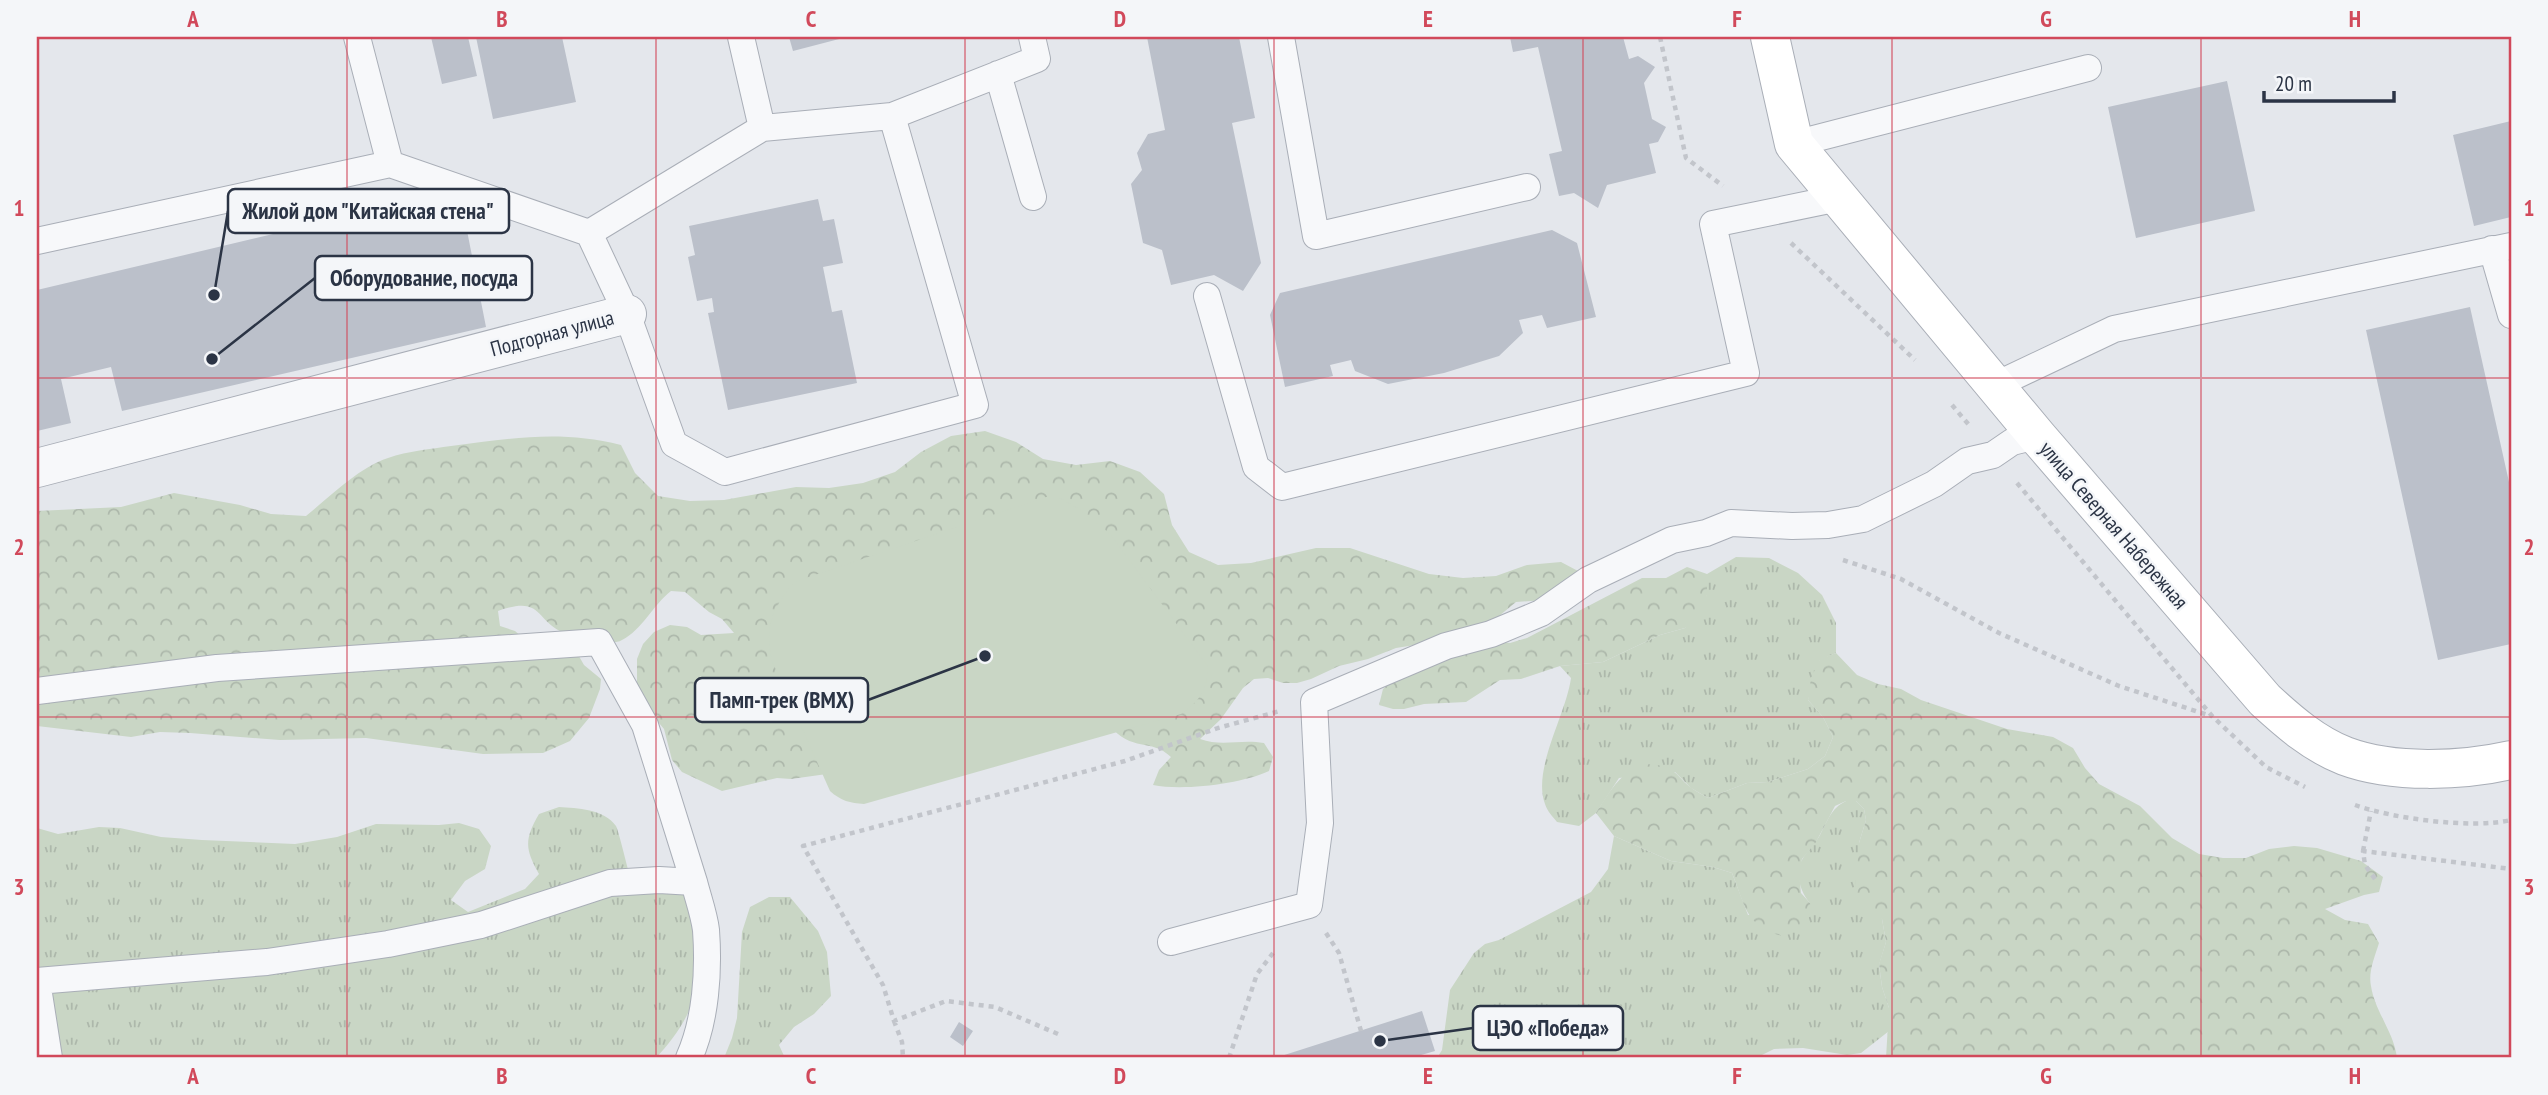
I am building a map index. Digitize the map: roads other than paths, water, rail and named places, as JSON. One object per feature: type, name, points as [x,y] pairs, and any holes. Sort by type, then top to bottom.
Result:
[{"type":"street","points":[[1770,37],[1794,144]]},
{"type":"street","name":"улица Северная Набережная","points":[[1794,144],[2037,436],[2265,700],[2293,725],[2346,756],[2402,767],[2435,769],[2511,760]]},
{"type":"street","name":"Подгорная улица","points":[[37,468],[627,314]]},
{"type":"lane","points":[[357,37],[390,163]]},
{"type":"lane","points":[[741,37],[762,128]]},
{"type":"lane","points":[[589,233],[762,128],[892,116],[1037,58],[1032,37]]},
{"type":"lane","points":[[1281,37],[1316,236],[1527,187]]},
{"type":"lane","points":[[1794,144],[2088,68]]},
{"type":"lane","points":[[998,74],[1033,197]]},
{"type":"lane","name":"Подгорная улица","points":[[627,314],[674,444],[725,472],[975,405],[892,116]]},
{"type":"lane","points":[[37,241],[390,163],[589,233],[627,314]]},
{"type":"lane","points":[[1208,296],[1256,467],[1282,487],[1746,373],[1713,224],[1839,198]]},
{"type":"lane","points":[[1996,385],[2114,329],[2502,247],[2511,315]]},
{"type":"lane","points":[[1171,942],[1309,905],[1320,823],[1314,702],[1446,646],[1491,635],[1541,613],[1588,580],[1672,540],[1706,533],[1731,523],[1828,525],[1863,519],[1934,484],[1967,461],[1993,455],[2012,442],[2037,436]]},
{"type":"lane","points":[[37,691],[217,668],[599,642],[645,724],[706,927],[706,973],[696,1043],[689,1058]]},
{"type":"lane","points":[[50,1058],[37,981],[267,962],[388,944],[481,925],[610,883],[659,880],[694,883]]},
{"type":"place","name":"Жилой дом \"Китайская стена\"","points":[[214,295]]},
{"type":"place","name":"Оборудование, посуда","points":[[212,359]]},
{"type":"place","name":"Памп-трек (BMX)","points":[[985,656]]},
{"type":"place","name":"ЦЭО «Победа»","points":[[1380,1041]]}]
